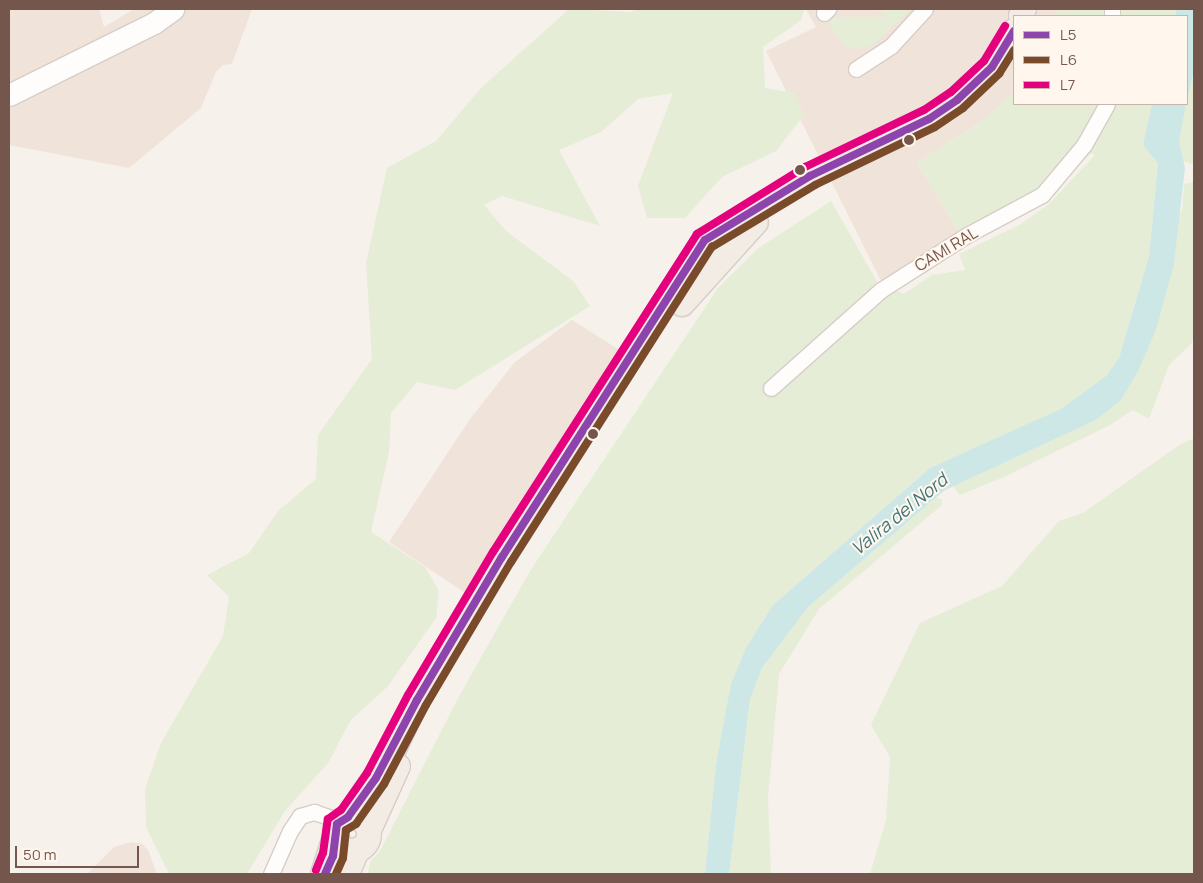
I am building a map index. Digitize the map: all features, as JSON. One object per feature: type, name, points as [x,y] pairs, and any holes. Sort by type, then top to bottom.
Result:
[{"type":"highway","points":[[325,874],[345,832]]},
{"type":"main road","points":[[9,95],[154,23],[174,9]]},
{"type":"main road","points":[[347,874],[345,832],[395,747],[417,700],[502,557],[706,242],[810,176],[929,119],[957,100],[992,67],[1013,34]]},
{"type":"main road","points":[[345,832],[361,819],[369,830],[419,724],[466,639],[530,535],[664,329],[689,294],[724,258],[752,225],[807,188],[946,122],[992,86],[1013,56]]},
{"type":"main road","points":[[706,242],[704,259],[724,258]]},
{"type":"street","points":[[856,69],[890,46],[925,9]]},
{"type":"street","name":"CAMI RAL","points":[[771,388],[881,290],[967,235],[1042,195],[1084,145],[1106,105]]},
{"type":"street","points":[[271,874],[290,831],[300,816],[314,812],[345,832]]},
{"type":"shaded area","points":[[9,9],[99,9],[104,27],[134,9],[252,9],[232,64],[223,65],[216,72],[201,108],[129,168],[9,145]]},
{"type":"shaded area","points":[[806,9],[1058,9],[1056,15],[1013,15],[1013,93],[982,121],[917,163],[959,232],[881,281],[766,51],[816,27]]},
{"type":"shaded area","points":[[572,320],[621,351],[465,593],[389,542],[470,419],[515,362]]},
{"type":"shaded area","points":[[132,842],[142,844],[148,850],[157,874],[87,874],[114,847]]},
{"type":"green space","points":[[569,9],[631,12],[638,9],[804,9],[801,20],[763,47],[765,88],[795,93],[804,115],[776,151],[722,177],[685,218],[647,218],[638,186],[673,93],[638,99],[601,132],[559,150],[600,226],[502,196],[484,205],[506,231],[573,281],[590,306],[455,390],[417,382],[391,413],[389,452],[371,532],[425,567],[439,591],[436,618],[388,686],[350,721],[329,762],[285,811],[247,874],[169,874],[146,827],[145,789],[161,743],[223,636],[229,597],[207,575],[249,553],[278,511],[316,479],[318,435],[372,359],[366,263],[387,168],[436,141],[481,88]]},
{"type":"green space","points":[[878,9],[911,9],[872,46],[850,49],[842,44],[828,22],[835,17],[886,17]]},
{"type":"green space","points":[[1058,9],[1194,9],[1194,162],[1192,164],[1148,150],[1158,163],[1149,256],[1119,358],[1106,376],[1061,410],[930,468],[773,605],[723,729],[716,764],[705,874],[368,874],[370,862],[380,851],[457,700],[530,571],[718,288],[757,249],[831,201],[879,285],[904,294],[932,275],[965,270],[959,254],[1019,225],[1048,205],[1095,155],[1092,153],[1037,191],[959,232],[917,163],[982,121],[1013,93],[1013,105],[1188,105],[1188,15],[1056,15]]},
{"type":"green space","points":[[1193,182],[1194,336],[1192,343],[1169,365],[1149,419],[1133,410],[1110,425],[1004,477],[960,495],[953,486],[1096,420],[1182,210],[1184,184]]},
{"type":"green space","points":[[1194,438],[1194,874],[870,874],[886,820],[890,757],[871,725],[920,623],[1002,586],[1059,521],[1083,513],[1179,445]]},
{"type":"green space","points":[[936,498],[941,499],[942,505],[819,609],[779,674],[768,798],[771,874],[729,874],[750,699],[762,668],[808,607]]},
{"type":"water","points":[[1177,9],[1194,9],[1194,69],[1188,96],[1188,15],[1175,15]]},
{"type":"water","name":"Valira del Nord","points":[[1152,105],[1186,105],[1179,141],[1185,168],[1174,264],[1156,330],[1137,373],[1121,400],[1096,420],[945,490],[808,607],[762,668],[750,699],[729,874],[705,874],[716,764],[731,684],[746,648],[773,605],[930,468],[1061,409],[1106,376],[1119,358],[1149,256],[1158,163],[1143,145]]},
{"type":"transit line","name":"L7","points":[[316,870],[323,853],[328,819],[341,810],[367,773],[408,695],[493,552],[697,234],[805,167],[924,110],[951,92],[984,61],[1005,26]]},
{"type":"transit line","name":"L5","points":[[325,874],[333,856],[337,824],[348,817],[376,778],[417,700],[502,557],[705,240],[810,176],[929,119],[957,100],[992,67],[1013,33]]},
{"type":"transit line","name":"L6","points":[[336,874],[343,858],[346,830],[356,824],[384,784],[426,705],[511,562],[712,247],[815,185],[935,127],[963,108],[999,74],[1013,52]]}]
